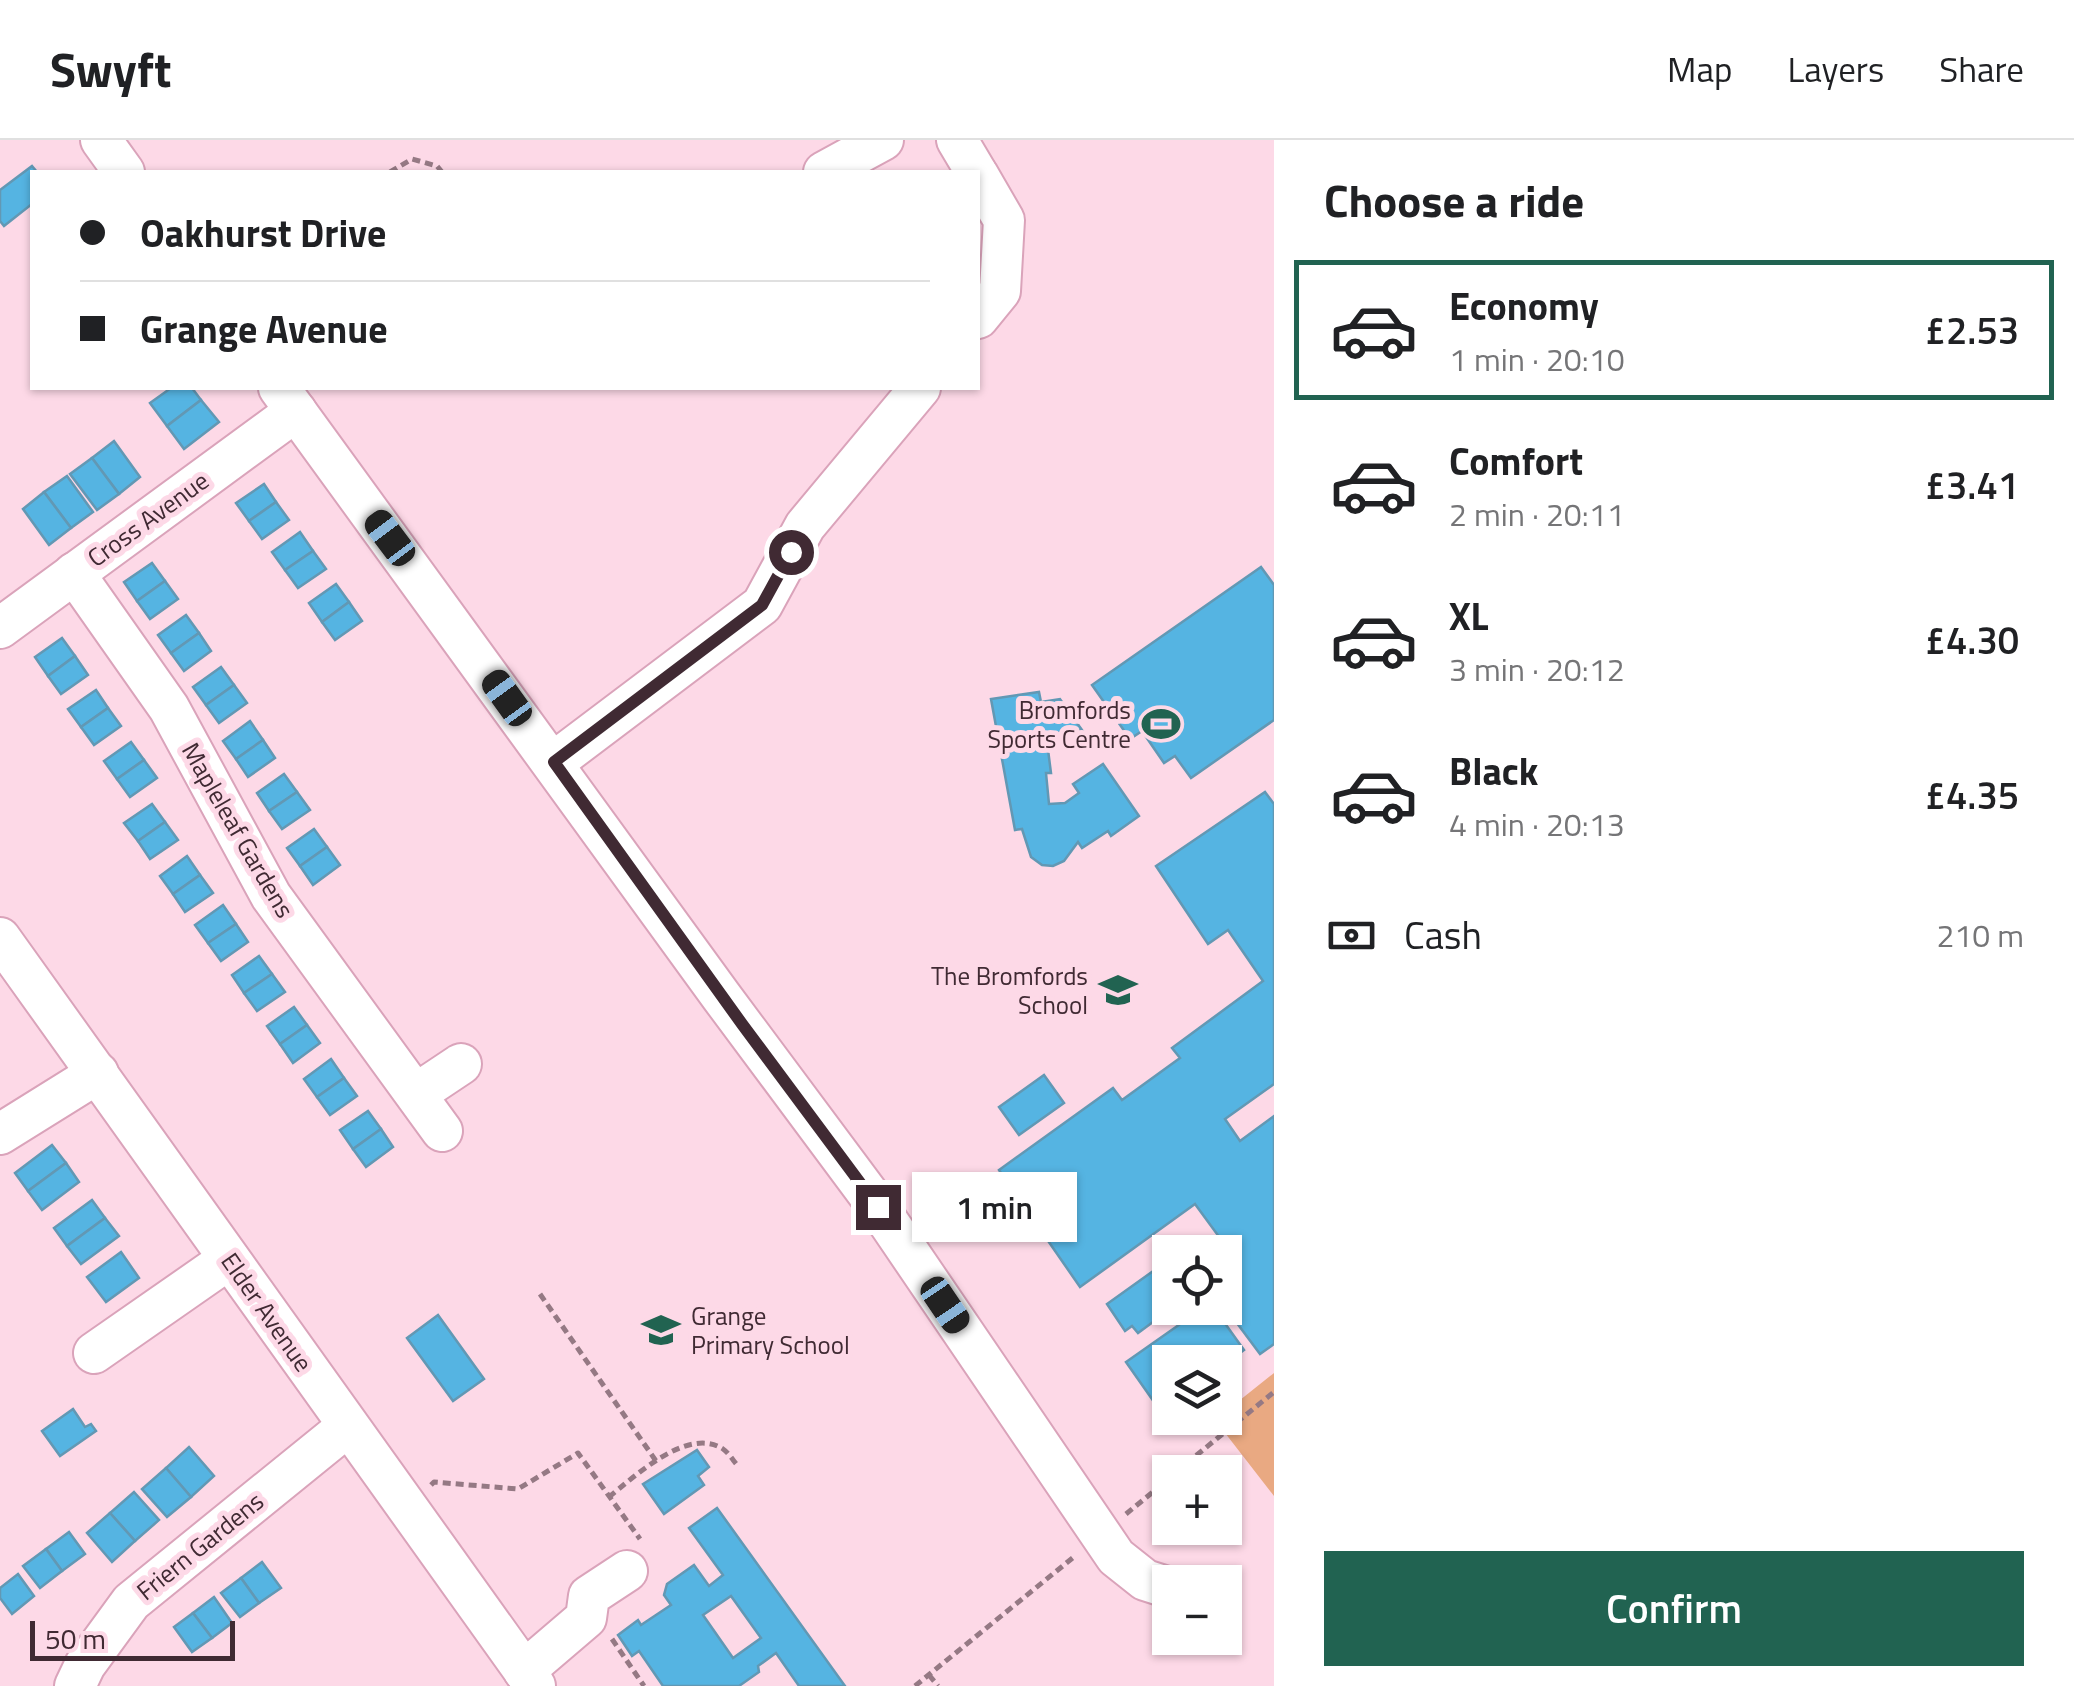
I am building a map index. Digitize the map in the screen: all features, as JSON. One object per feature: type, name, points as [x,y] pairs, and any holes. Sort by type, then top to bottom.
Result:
[{"type":"street","points":[[100,140],[122,170]]},
{"type":"street","points":[[828,170],[884,140]]},
{"type":"street","points":[[957,140],[975,170]]},
{"type":"street","points":[[980,179],[1004,220],[1000,291],[980,316]]},
{"type":"street","points":[[554,762],[762,605],[805,526],[918,390]]},
{"type":"street","points":[[288,399],[878,1207],[1116,1556],[1152,1582]]},
{"type":"street","name":"Cross Avenue","points":[[0,628],[74,573],[288,399]]},
{"type":"street","name":"Mapleleaf Gardens","points":[[74,573],[169,708],[272,896],[442,1132]]},
{"type":"street","name":"Elder Avenue","points":[[0,938],[530,1679]]},
{"type":"street","points":[[416,1094],[461,1064]]},
{"type":"street","points":[[0,1134],[98,1073]]},
{"type":"street","points":[[94,1353],[229,1259]]},
{"type":"street","name":"Friern Gardens","points":[[75,1686],[85,1665],[131,1602],[348,1426]]},
{"type":"street","points":[[530,1679],[586,1618],[589,1596],[638,1561]]},
{"type":"path","points":[[393,170],[412,159],[440,170]]},
{"type":"path","points":[[540,1294],[656,1462]]},
{"type":"path","points":[[1197,1455],[1274,1392]]},
{"type":"path","points":[[609,1497],[656,1462],[689,1444],[703,1442],[724,1449],[739,1468]]},
{"type":"path","points":[[404,1504],[434,1482],[518,1489],[578,1454],[609,1497],[638,1561]]},
{"type":"path","points":[[916,1686],[1152,1493]]},
{"type":"path","points":[[586,1618],[609,1635],[644,1686]]},
{"type":"path","points":[[929,1674],[938,1686]]},
{"type":"shaded area","points":[[1274,1373],[1274,1496],[1227,1435],[1242,1435],[1242,1398]]},
{"type":"building","points":[[32,166],[35,170],[30,170],[30,206],[4,226],[0,221],[0,190]]},
{"type":"building","points":[[168,390],[194,390],[201,400],[167,426],[150,403]]},
{"type":"building","points":[[201,400],[219,422],[184,449],[167,426]]},
{"type":"building","points":[[114,441],[140,477],[119,494],[92,458]]},
{"type":"building","points":[[92,458],[119,494],[97,510],[70,474]]},
{"type":"building","points":[[67,476],[93,512],[71,528],[44,492]]},
{"type":"building","points":[[264,484],[276,502],[249,521],[236,503]]},
{"type":"building","points":[[44,492],[71,528],[49,545],[23,509]]},
{"type":"building","points":[[276,502],[289,520],[262,539],[249,521]]},
{"type":"building","points":[[300,532],[313,551],[285,570],[272,552]]},
{"type":"building","points":[[313,551],[326,569],[298,588],[285,570]]},
{"type":"building","points":[[152,563],[165,581],[137,601],[124,582]]},
{"type":"building","points":[[1261,567],[1274,585],[1274,720],[1191,778],[1175,756],[1164,763],[1142,731],[1130,739],[1092,685]]},
{"type":"building","points":[[165,581],[178,599],[150,619],[137,601]]},
{"type":"building","points":[[336,584],[349,602],[322,622],[309,603]]},
{"type":"building","points":[[349,602],[362,621],[335,640],[322,622]]},
{"type":"building","points":[[186,615],[199,633],[171,653],[158,635]]},
{"type":"building","points":[[199,633],[211,651],[184,671],[171,653]]},
{"type":"building","points":[[62,638],[75,656],[48,676],[35,657]]},
{"type":"building","points":[[75,656],[88,675],[61,694],[48,676]]},
{"type":"building","points":[[221,667],[234,685],[206,705],[193,687]]},
{"type":"building","points":[[234,685],[247,703],[219,723],[206,705]]},
{"type":"building","points":[[96,690],[108,708],[81,727],[68,709]]},
{"type":"building","points":[[1039,692],[1041,702],[1060,699],[1082,730],[1046,734],[1051,773],[1046,773],[1049,804],[1065,803],[1079,793],[1073,784],[1103,764],[1139,816],[1111,836],[1108,831],[1082,848],[1078,842],[1064,861],[1053,866],[1042,865],[1031,857],[1022,829],[1015,830],[991,699]]},
{"type":"building","points":[[108,708],[121,726],[94,745],[81,727]]},
{"type":"building","points":[[250,721],[263,740],[236,759],[223,741]]},
{"type":"building","points":[[263,740],[275,758],[248,777],[236,759]]},
{"type":"building","points":[[131,742],[144,760],[117,779],[104,761]]},
{"type":"building","points":[[144,760],[157,778],[130,797],[117,779]]},
{"type":"building","points":[[284,774],[297,792],[269,811],[257,793]]},
{"type":"building","points":[[297,792],[310,810],[282,829],[269,811]]},
{"type":"building","points":[[1265,792],[1274,804],[1274,1084],[1225,1119],[1240,1141],[1274,1116],[1274,1344],[1260,1354],[1238,1325],[1242,1325],[1242,1235],[1218,1235],[1195,1204],[1080,1287],[999,1170],[1113,1088],[1122,1100],[1180,1058],[1172,1048],[1263,981],[1228,930],[1208,944],[1156,866]]},
{"type":"building","points":[[152,804],[165,822],[138,841],[124,823]]},
{"type":"building","points":[[165,822],[178,840],[150,859],[138,841]]},
{"type":"building","points":[[314,829],[327,847],[300,866],[287,848]]},
{"type":"building","points":[[327,847],[340,865],[313,885],[300,866]]},
{"type":"building","points":[[187,856],[200,875],[173,894],[160,876]]},
{"type":"building","points":[[200,875],[213,893],[185,912],[173,894]]},
{"type":"building","points":[[223,905],[236,924],[208,943],[195,925]]},
{"type":"building","points":[[236,924],[248,942],[221,961],[208,943]]},
{"type":"building","points":[[259,956],[272,974],[244,993],[232,975]]},
{"type":"building","points":[[272,974],[285,992],[257,1011],[244,993]]},
{"type":"building","points":[[294,1007],[307,1025],[280,1044],[267,1026]]},
{"type":"building","points":[[307,1025],[320,1043],[293,1063],[280,1044]]},
{"type":"building","points":[[331,1059],[344,1078],[317,1097],[304,1079]]},
{"type":"building","points":[[1044,1075],[1064,1103],[1019,1135],[999,1107]]},
{"type":"building","points":[[344,1078],[357,1096],[330,1115],[317,1097]]},
{"type":"building","points":[[368,1111],[381,1129],[353,1149],[340,1130]]},
{"type":"building","points":[[381,1129],[393,1147],[366,1167],[353,1149]]},
{"type":"building","points":[[52,1145],[66,1163],[28,1191],[15,1173]]},
{"type":"building","points":[[66,1163],[79,1182],[42,1210],[28,1191]]},
{"type":"building","points":[[92,1200],[105,1218],[67,1246],[54,1228]]},
{"type":"building","points":[[105,1218],[119,1236],[81,1264],[67,1246]]},
{"type":"building","points":[[121,1252],[139,1278],[106,1302],[87,1277]]},
{"type":"building","points":[[1152,1272],[1152,1323],[1138,1333],[1132,1326],[1125,1331],[1107,1304]]},
{"type":"building","points":[[438,1315],[484,1379],[453,1401],[407,1338]]},
{"type":"building","points":[[1179,1325],[1226,1325],[1240,1345],[1152,1345],[1152,1399],[1126,1362]]},
{"type":"building","points":[[73,1409],[85,1427],[91,1424],[96,1431],[60,1456],[42,1431]]},
{"type":"building","points":[[189,1447],[214,1476],[191,1497],[166,1468]]},
{"type":"building","points":[[697,1450],[709,1467],[698,1476],[704,1485],[664,1514],[643,1484]]},
{"type":"building","points":[[166,1468],[191,1497],[167,1517],[142,1489]]},
{"type":"building","points":[[134,1492],[159,1520],[135,1541],[110,1513]]},
{"type":"building","points":[[717,1508],[845,1686],[799,1686],[776,1653],[739,1686],[663,1686],[639,1651],[632,1656],[618,1635],[638,1620],[641,1625],[671,1605],[664,1595],[667,1584],[694,1565],[709,1586],[723,1575],[689,1528]],"holes":[[[731,1596],[761,1638],[733,1658],[703,1615]]]},
{"type":"building","points":[[110,1513],[135,1541],[112,1562],[87,1533]]},
{"type":"building","points":[[69,1532],[85,1554],[62,1571],[46,1549]]},
{"type":"building","points":[[46,1549],[62,1571],[40,1588],[23,1566]]},
{"type":"building","points":[[262,1562],[281,1588],[259,1603],[241,1578]]},
{"type":"building","points":[[18,1574],[34,1596],[12,1614],[0,1598],[0,1588]]},
{"type":"building","points":[[241,1578],[259,1603],[240,1617],[221,1593]]},
{"type":"building","points":[[214,1597],[232,1623],[212,1638],[193,1613]]},
{"type":"building","points":[[193,1613],[212,1638],[192,1652],[174,1627]]},
{"type":"place","name":"Bromfords Sports Centre","points":[[1161,724]]},
{"type":"place","name":"The Bromfords School","points":[[1118,990]]},
{"type":"place","name":"Grange Primary School","points":[[661,1330]]},
{"type":"route","points":[[791,552],[762,605],[554,762],[878,1207]]}]
